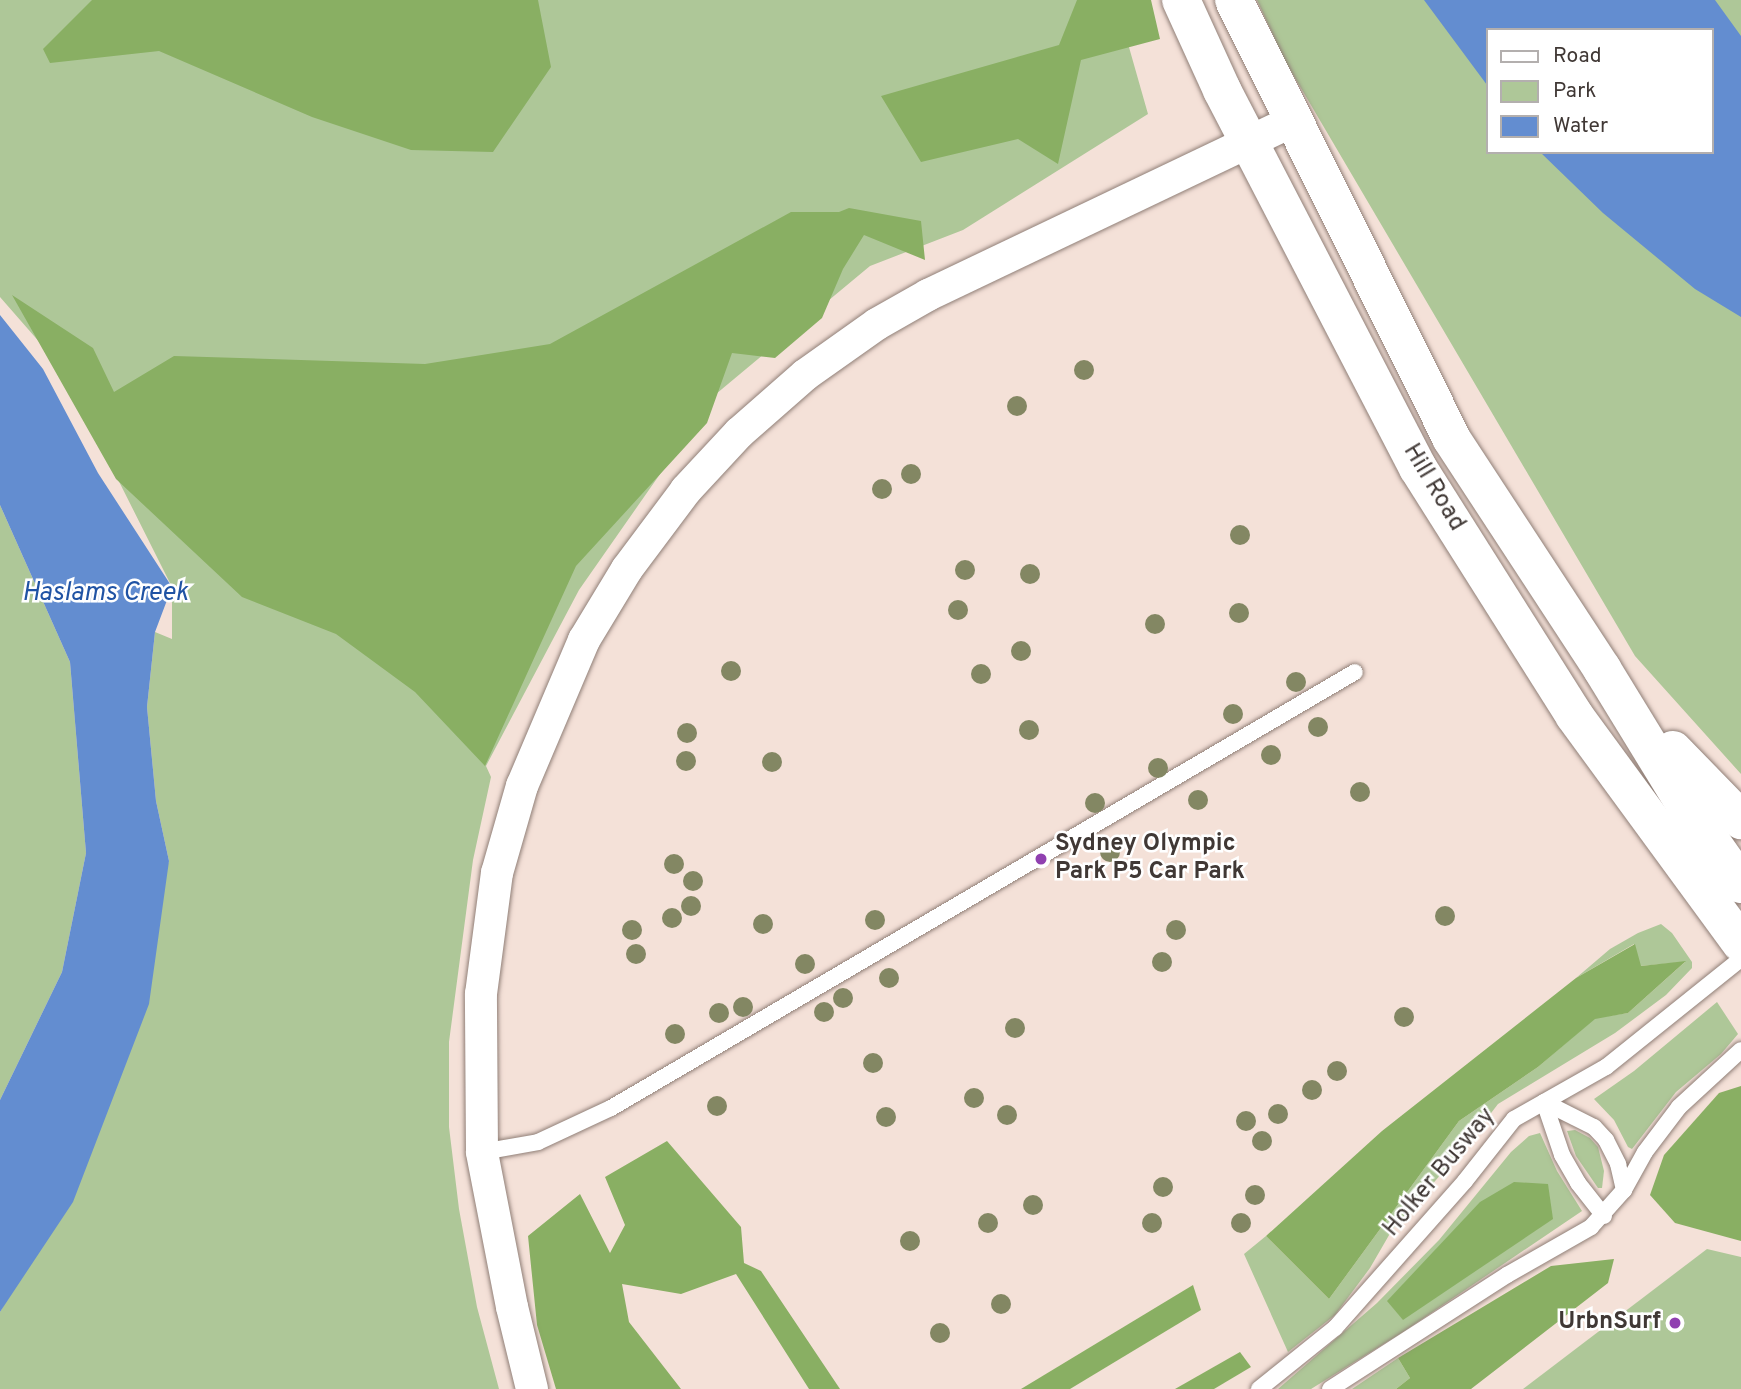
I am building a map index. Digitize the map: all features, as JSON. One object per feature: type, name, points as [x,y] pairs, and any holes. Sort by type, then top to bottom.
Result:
[{"type":"main road","name":"Hill Road","points":[[1181,0],[1250,142],[1418,468],[1574,715],[1741,943]]},
{"type":"main road","name":"Hill Road","points":[[1234,0],[1451,438],[1602,669],[1684,803],[1741,884]]},
{"type":"main road","points":[[1602,669],[1705,786],[1741,820]]},
{"type":"street","points":[[532,1389],[512,1307],[482,1153],[481,994],[498,873],[522,786],[584,640],[627,569],[679,499],[748,425],[805,375],[877,324],[928,295],[1292,121]]},
{"type":"lane","points":[[482,1153],[538,1142],[611,1108],[1355,672]]},
{"type":"lane","name":"Holker Busway","points":[[1259,1389],[1335,1328],[1465,1181],[1508,1124],[1606,1067],[1741,958]]},
{"type":"lane","points":[[1330,1389],[1507,1275],[1591,1227],[1604,1216],[1624,1190],[1645,1152],[1679,1107],[1741,1051]]},
{"type":"lane","points":[[1544,1102],[1594,1127],[1606,1140],[1618,1164],[1624,1190]]},
{"type":"lane","points":[[1544,1102],[1562,1155],[1578,1183],[1604,1216]]},
{"type":"green space","points":[[0,0],[1115,0],[1117,5],[1148,114],[963,230],[870,266],[716,394],[579,590],[486,766],[491,777],[473,860],[449,1042],[449,1127],[459,1209],[477,1307],[499,1389],[0,1389],[0,1312],[9,1296],[169,861],[156,801],[147,707],[155,632],[172,639],[172,587],[62,368],[0,297]]},
{"type":"green space","points":[[92,0],[538,0],[551,67],[493,152],[411,150],[312,117],[159,51],[50,63],[43,49]]},
{"type":"green space","points":[[1077,0],[1151,0],[1160,39],[1081,60],[1058,164],[1018,139],[921,162],[881,96],[1059,45]]},
{"type":"green space","points":[[1257,0],[1741,0],[1741,774],[1635,656],[1285,61]]},
{"type":"green space","points":[[849,208],[921,221],[925,260],[864,235],[843,269],[822,318],[775,358],[732,353],[707,423],[576,566],[485,766],[415,692],[336,634],[242,597],[116,479],[12,295],[93,348],[114,392],[174,356],[425,364],[550,344],[791,212],[839,212]]},
{"type":"green space","points":[[0,505],[70,662],[86,853],[62,972],[0,1100]]},
{"type":"green space","points":[[1661,924],[1672,933],[1692,962],[1692,968],[1666,995],[1615,1033],[1498,1104],[1465,1147],[1392,1230],[1370,1268],[1335,1315],[1288,1352],[1244,1254],[1266,1236],[1329,1299],[1459,1121],[1538,1067],[1595,1018],[1628,1013],[1685,962],[1640,966],[1634,944],[1576,978],[1610,949]]},
{"type":"green space","points":[[1635,944],[1641,966],[1686,961],[1628,1013],[1595,1019],[1538,1067],[1459,1121],[1329,1299],[1266,1236],[1382,1131],[1576,978]]},
{"type":"green space","points":[[1717,1002],[1738,1034],[1721,1054],[1676,1092],[1632,1149],[1628,1147],[1614,1120],[1594,1099],[1634,1071]]},
{"type":"green space","points":[[1741,1086],[1741,1241],[1675,1223],[1650,1195],[1664,1155],[1719,1093]]},
{"type":"green space","points":[[1575,1130],[1590,1138],[1598,1147],[1604,1171],[1602,1188],[1598,1188],[1576,1156],[1567,1131]]},
{"type":"green space","points":[[1540,1133],[1557,1171],[1582,1211],[1403,1332],[1311,1389],[1278,1389],[1377,1303],[1439,1240],[1511,1152],[1529,1136]]},
{"type":"green space","points":[[667,1141],[741,1227],[744,1263],[761,1271],[840,1389],[809,1389],[736,1274],[681,1294],[622,1284],[629,1322],[681,1389],[556,1389],[537,1325],[528,1236],[580,1194],[610,1253],[625,1225],[605,1177]]},
{"type":"green space","points":[[1514,1182],[1548,1184],[1553,1219],[1403,1320],[1387,1301],[1480,1202]]},
{"type":"green space","name":"UrbnSurf","points":[[1707,1249],[1741,1257],[1741,1389],[1523,1389]]},
{"type":"green space","points":[[1614,1259],[1608,1283],[1471,1389],[1396,1389],[1410,1378],[1398,1358],[1551,1266]]},
{"type":"green space","points":[[1193,1285],[1201,1310],[1070,1389],[1021,1389]]},
{"type":"green space","points":[[1240,1352],[1251,1367],[1214,1389],[1175,1389]]},
{"type":"green space","points":[[1398,1358],[1410,1378],[1396,1389],[1352,1389]]},
{"type":"water","points":[[1424,0],[1715,0],[1741,36],[1741,317],[1695,289],[1603,213],[1542,154],[1713,154],[1713,28],[1486,28],[1486,84]]},
{"type":"water","name":"Haslams Creek","points":[[0,315],[43,369],[98,473],[172,587],[155,632],[147,707],[156,801],[169,861],[149,1004],[73,1202],[0,1312],[0,1100],[62,972],[86,853],[70,662],[0,505]]},
{"type":"place","name":"Sydney Olympic Park P5 Car Park","points":[[1041,859]]},
{"type":"place","name":"UrbnSurf","points":[[1675,1323]]}]
